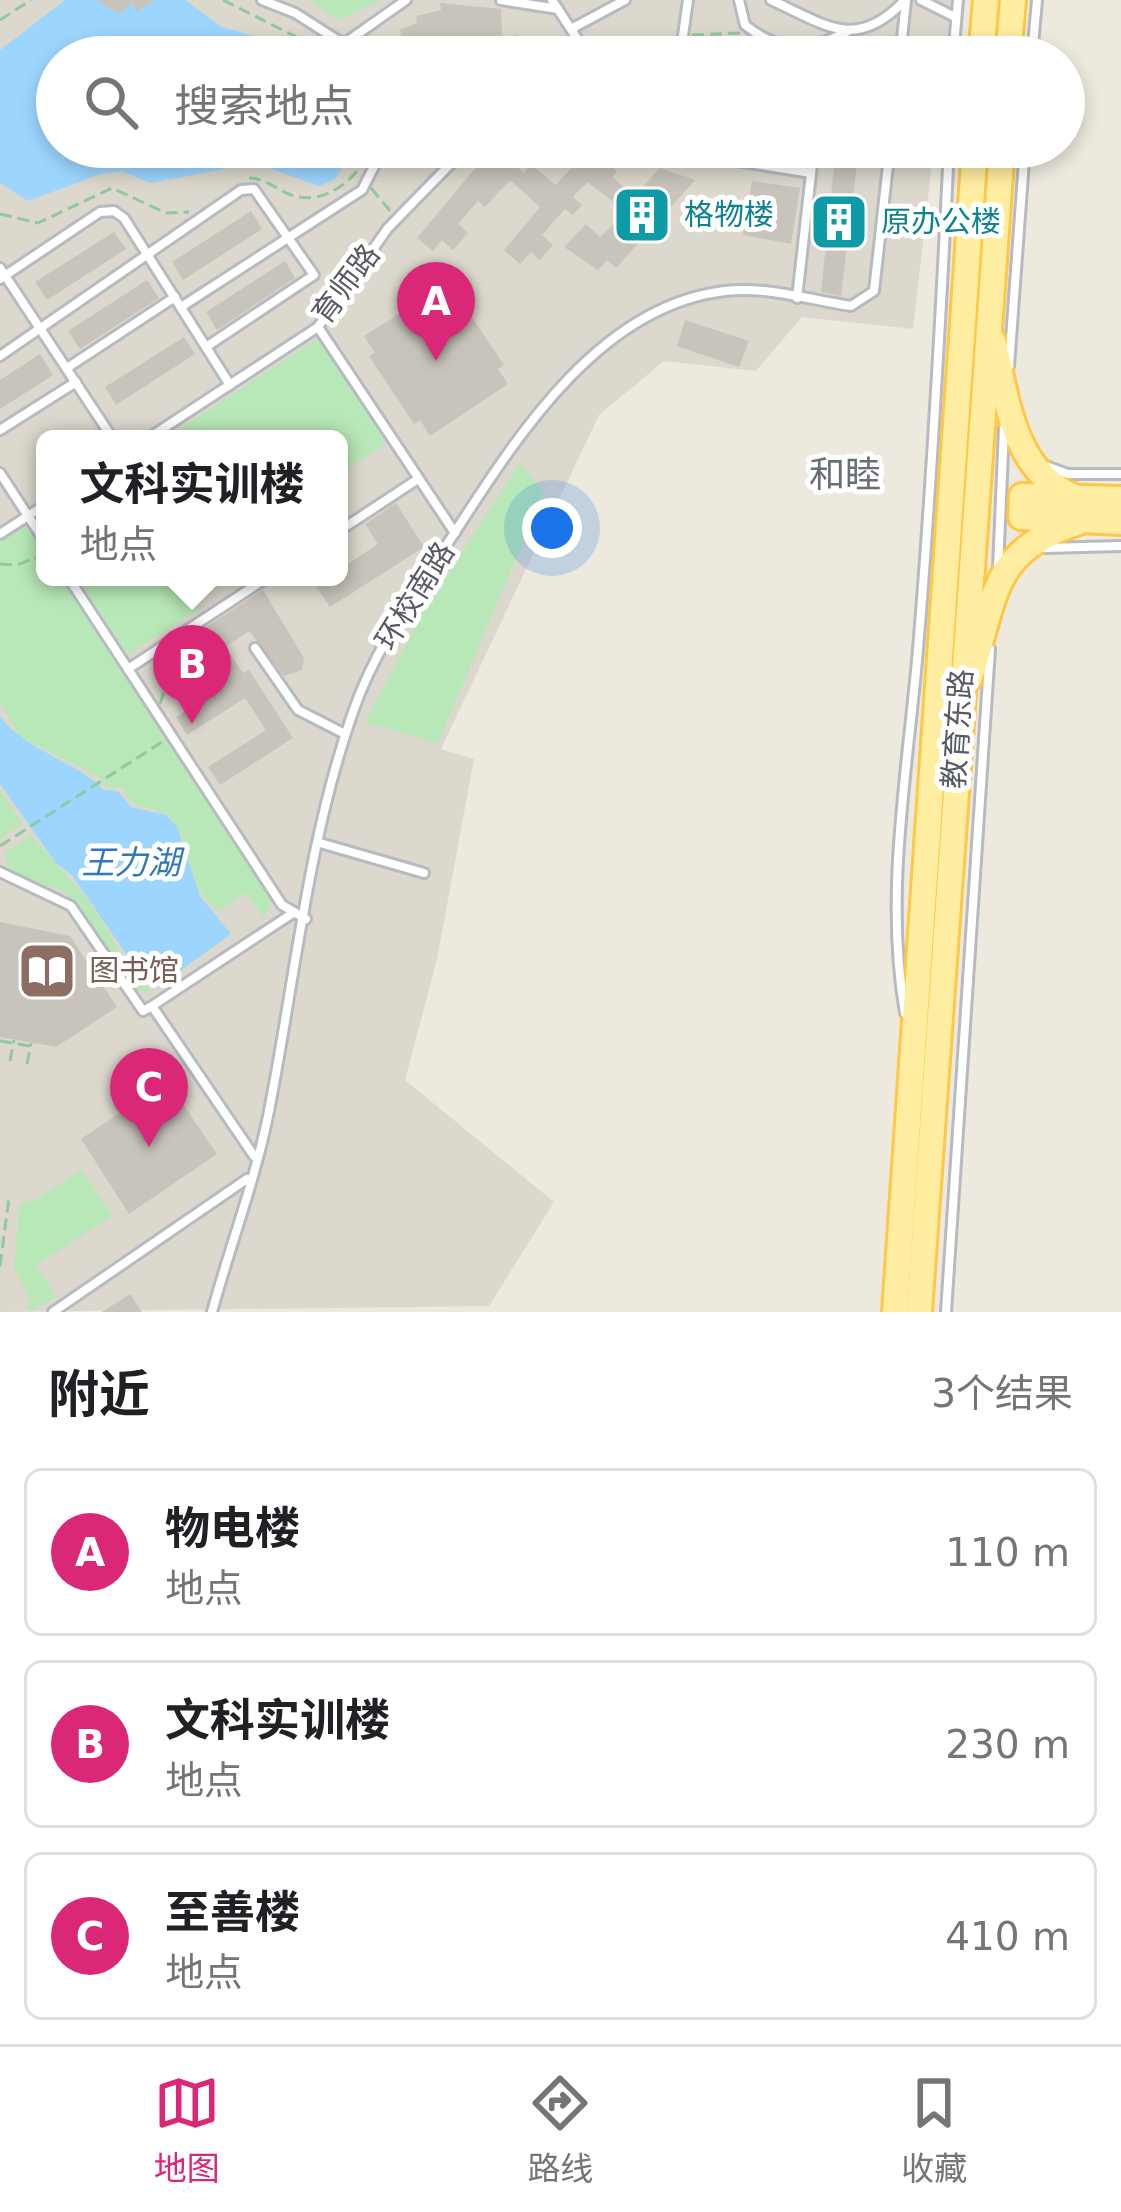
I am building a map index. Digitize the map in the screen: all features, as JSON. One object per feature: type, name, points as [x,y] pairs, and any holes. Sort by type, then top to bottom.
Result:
[{"type":"main road","points":[[983,36],[986,0]]},
{"type":"main road","points":[[1010,36],[1013,0]]},
{"type":"main road","name":"教育东路","points":[[895,1312],[972,168]]},
{"type":"main road","name":"教育东路","points":[[919,1312],[1001,168]]},
{"type":"main road","points":[[990,327],[1026,454],[1079,510],[1121,522]]},
{"type":"main road","points":[[959,706],[998,589],[1016,552],[1079,510],[1121,499]]},
{"type":"lane","points":[[262,0],[331,36]]},
{"type":"lane","points":[[354,36],[406,0]]},
{"type":"lane","points":[[502,0],[555,4],[576,36]]},
{"type":"lane","points":[[571,29],[626,0]]},
{"type":"lane","points":[[684,34],[688,0]]},
{"type":"lane","points":[[739,0],[739,18],[759,36]]},
{"type":"lane","points":[[771,0],[848,31]]},
{"type":"lane","points":[[840,36],[877,25],[905,0]]},
{"type":"lane","points":[[902,36],[905,0]]},
{"type":"lane","points":[[921,0],[956,17]]},
{"type":"lane","points":[[955,36],[958,0]]},
{"type":"lane","points":[[1034,36],[1037,0]]},
{"type":"lane","points":[[181,307],[366,182],[373,168]]},
{"type":"lane","name":"育师路","points":[[160,430],[318,327],[398,219],[446,168]]},
{"type":"lane","points":[[782,168],[811,173]]},
{"type":"lane","points":[[797,298],[812,168]]},
{"type":"lane","name":"环校南路","points":[[212,1312],[268,1119],[345,734],[383,645],[454,533],[553,393],[626,334],[674,308],[723,291],[851,306],[874,291],[888,168]]},
{"type":"lane","points":[[910,1041],[895,957],[897,879],[935,422],[948,168]]},
{"type":"lane","points":[[946,1312],[1023,168]]},
{"type":"lane","points":[[0,356],[241,190],[254,189],[264,196],[314,275],[206,347]]},
{"type":"lane","points":[[107,430],[2,274],[100,212],[124,218],[230,385]]},
{"type":"lane","points":[[67,368],[175,297]]},
{"type":"lane","points":[[318,327],[454,533]]},
{"type":"lane","points":[[1008,379],[1016,418],[1034,458],[1068,474],[1121,474]]},
{"type":"lane","points":[[0,430],[76,382]]},
{"type":"lane","points":[[0,473],[5,490],[36,528]]},
{"type":"lane","points":[[348,525],[418,479]]},
{"type":"lane","points":[[0,534],[36,511]]},
{"type":"lane","points":[[998,589],[1006,574],[1042,549],[1121,546]]},
{"type":"lane","points":[[74,586],[282,905],[306,919]]},
{"type":"lane","points":[[128,669],[254,586]]},
{"type":"lane","points":[[255,648],[298,710],[345,734]]},
{"type":"lane","points":[[320,843],[424,873]]},
{"type":"lane","points":[[2,874],[46,889],[71,906],[143,1011],[293,914]]},
{"type":"lane","points":[[152,1006],[255,1158]]},
{"type":"lane","points":[[53,1312],[248,1179]]},
{"type":"path","points":[[0,20],[31,0]]},
{"type":"path","points":[[223,0],[294,36]]},
{"type":"path","points":[[712,36],[751,30]]},
{"type":"path","points":[[684,34],[699,36]]},
{"type":"path","points":[[239,182],[258,177],[307,198],[328,193],[358,168]]},
{"type":"path","points":[[366,182],[398,219]]},
{"type":"path","points":[[0,214],[38,224],[112,188],[176,217],[202,205]]},
{"type":"path","points":[[0,564],[17,565],[36,558]]},
{"type":"path","points":[[155,710],[185,632]]},
{"type":"path","points":[[0,846],[172,736]]},
{"type":"path","points":[[0,1041],[30,1045],[27,1064]]},
{"type":"path","points":[[10,1061],[14,1041]]},
{"type":"path","points":[[0,1266],[9,1198]]},
{"type":"shaded area","points":[[0,0],[952,0],[948,36],[36,36],[36,168],[932,168],[913,329],[802,317],[756,371],[664,361],[599,415],[441,749],[474,759],[437,959],[405,1080],[554,1202],[489,1306],[0,1312]]},
{"type":"green space","points":[[310,0],[380,0],[339,20]]},
{"type":"green space","points":[[319,338],[387,443],[348,468],[348,430],[178,430]]},
{"type":"green space","points":[[520,463],[544,492],[438,743],[365,722],[421,616]]},
{"type":"green space","points":[[23,528],[32,531],[36,586],[68,586],[272,900],[264,917],[246,893],[220,910],[209,903],[198,887],[178,829],[168,818],[131,803],[123,788],[105,787],[100,777],[20,737],[0,702],[0,542]]},
{"type":"green space","points":[[82,586],[187,586],[201,608],[127,655]]},
{"type":"green space","points":[[0,790],[22,824],[0,839]]},
{"type":"green space","points":[[31,835],[86,897],[140,983],[156,994],[131,989],[64,891],[10,873],[5,853]]},
{"type":"green space","points":[[81,1169],[112,1216],[36,1265],[56,1297],[29,1312],[28,1293],[14,1268],[20,1203],[34,1201]]},
{"type":"water","points":[[65,0],[185,0],[222,27],[254,36],[36,36],[36,168],[229,168],[151,183],[121,171],[101,174],[28,201],[0,183],[0,50]]},
{"type":"water","points":[[269,168],[342,168],[334,180],[319,186]]},
{"type":"water","name":"王力湖","points":[[0,716],[37,748],[104,790],[118,791],[131,807],[166,815],[177,827],[200,896],[231,934],[158,987],[143,979],[72,875],[56,863],[0,784]]},
{"type":"building","points":[[96,0],[156,0],[136,12],[132,3],[119,14]]},
{"type":"building","points":[[440,3],[501,9],[502,36],[401,36],[400,30],[417,23],[416,16],[441,10]]},
{"type":"building","points":[[475,168],[518,168],[524,173],[536,168],[556,185],[571,168],[614,168],[617,171],[612,177],[634,196],[660,168],[695,180],[616,268],[607,260],[598,270],[564,247],[586,224],[600,237],[627,212],[587,182],[573,197],[582,205],[573,215],[565,209],[542,235],[553,245],[540,260],[531,252],[520,264],[504,250],[540,207],[510,180],[485,207],[478,201],[458,224],[468,233],[453,250],[442,240],[433,251],[417,238]]},
{"type":"building","name":"原办公楼","points":[[834,168],[856,168],[841,296],[821,292]]},
{"type":"building","points":[[752,181],[800,188],[791,244],[743,235]]},
{"type":"building","points":[[251,211],[262,229],[183,280],[172,262]]},
{"type":"building","points":[[114,232],[126,249],[47,300],[35,282]]},
{"type":"building","points":[[285,261],[295,278],[217,330],[206,312]]},
{"type":"building","points":[[147,280],[159,298],[80,349],[68,331]]},
{"type":"building","points":[[443,286],[453,301],[459,298],[504,365],[498,369],[508,384],[430,436],[420,420],[414,424],[369,356],[375,353],[364,336]]},
{"type":"building","points":[[685,320],[749,341],[739,367],[677,346]]},
{"type":"building","points":[[184,337],[195,354],[116,405],[105,387]]},
{"type":"building","points":[[40,354],[53,375],[0,409],[0,380]]},
{"type":"building","points":[[396,503],[424,547],[330,607],[316,586],[348,586],[348,564],[378,544],[365,524]]},
{"type":"building","points":[[263,590],[304,658],[302,670],[284,676],[249,631],[225,647],[243,673],[249,670],[293,738],[220,785],[208,767],[266,730],[245,698],[187,735],[176,717],[225,685],[215,670],[198,681],[171,650]]},
{"type":"building","name":"图书馆","points":[[0,922],[70,936],[117,1007],[56,1047],[0,1037]]},
{"type":"building","points":[[167,1081],[217,1154],[129,1214],[81,1139]]},
{"type":"building","points":[[130,1294],[142,1312],[102,1312]]},
{"type":"place","name":"格物楼","points":[[642,215]]},
{"type":"place","name":"原办公楼","points":[[839,222]]},
{"type":"place","name":"物电楼","points":[[436,361]]},
{"type":"place","name":"文科实训楼","points":[[192,724]]},
{"type":"place","name":"图书馆","points":[[47,971]]},
{"type":"place","name":"至善楼","points":[[149,1147]]},
{"type":"district","name":"和睦","points":[[845,474]]}]
